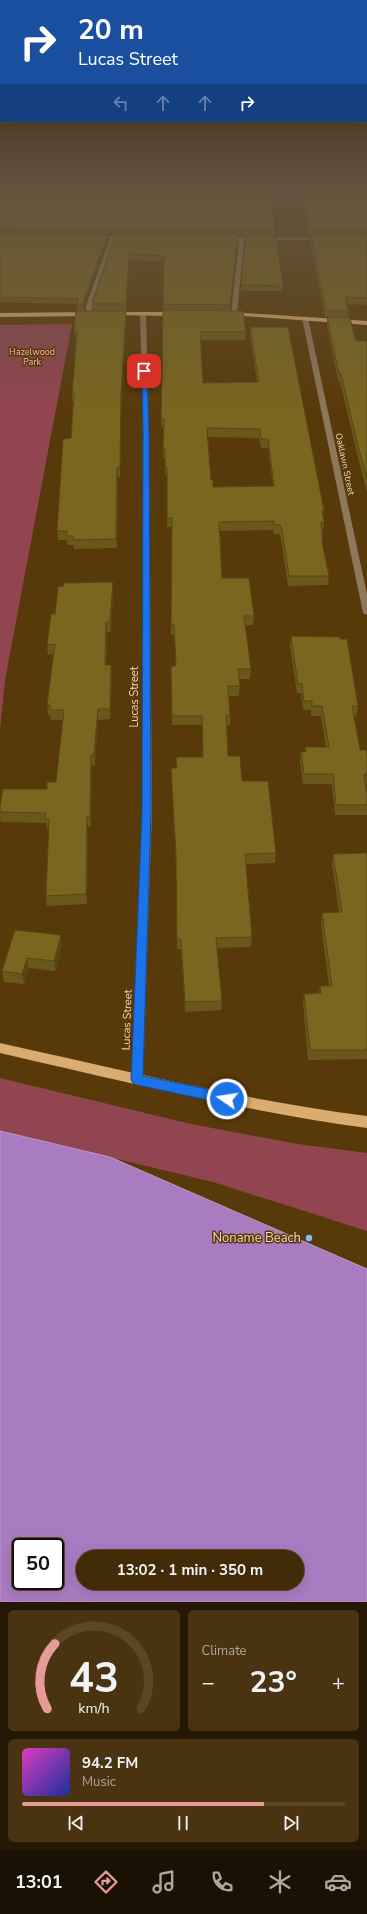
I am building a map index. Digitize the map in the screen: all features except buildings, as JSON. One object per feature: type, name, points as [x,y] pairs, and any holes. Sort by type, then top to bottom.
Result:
[{"type":"main road","points":[[0,315],[97,314]]},
{"type":"main road","points":[[105,314],[182,314]]},
{"type":"main road","points":[[227,314],[367,323]]},
{"type":"main road","points":[[0,1048],[137,1080],[278,1109],[367,1122]]},
{"type":"street","points":[[89,314],[89,306],[103,266]]},
{"type":"street","points":[[234,314],[239,266]]},
{"type":"street","name":"Lucas Street","points":[[137,1080],[147,812],[146,431],[143,314]]},
{"type":"street","name":"Oaklawn Street","points":[[305,318],[367,613]]},
{"type":"green space","name":"Hazelwood Park","points":[[72,324],[5,680],[0,730],[0,325]]},
{"type":"green space","points":[[0,1078],[191,1124],[298,1144],[367,1153],[367,1231],[213,1182],[0,1131]]},
{"type":"shaded area","points":[[0,1131],[110,1157],[367,1269],[367,1602],[0,1602]]},
{"type":"place","name":"Noname Beach","points":[[309,1238]]},
{"type":"route","points":[[144,371],[146,431],[147,812],[137,1080],[227,1099]]}]
